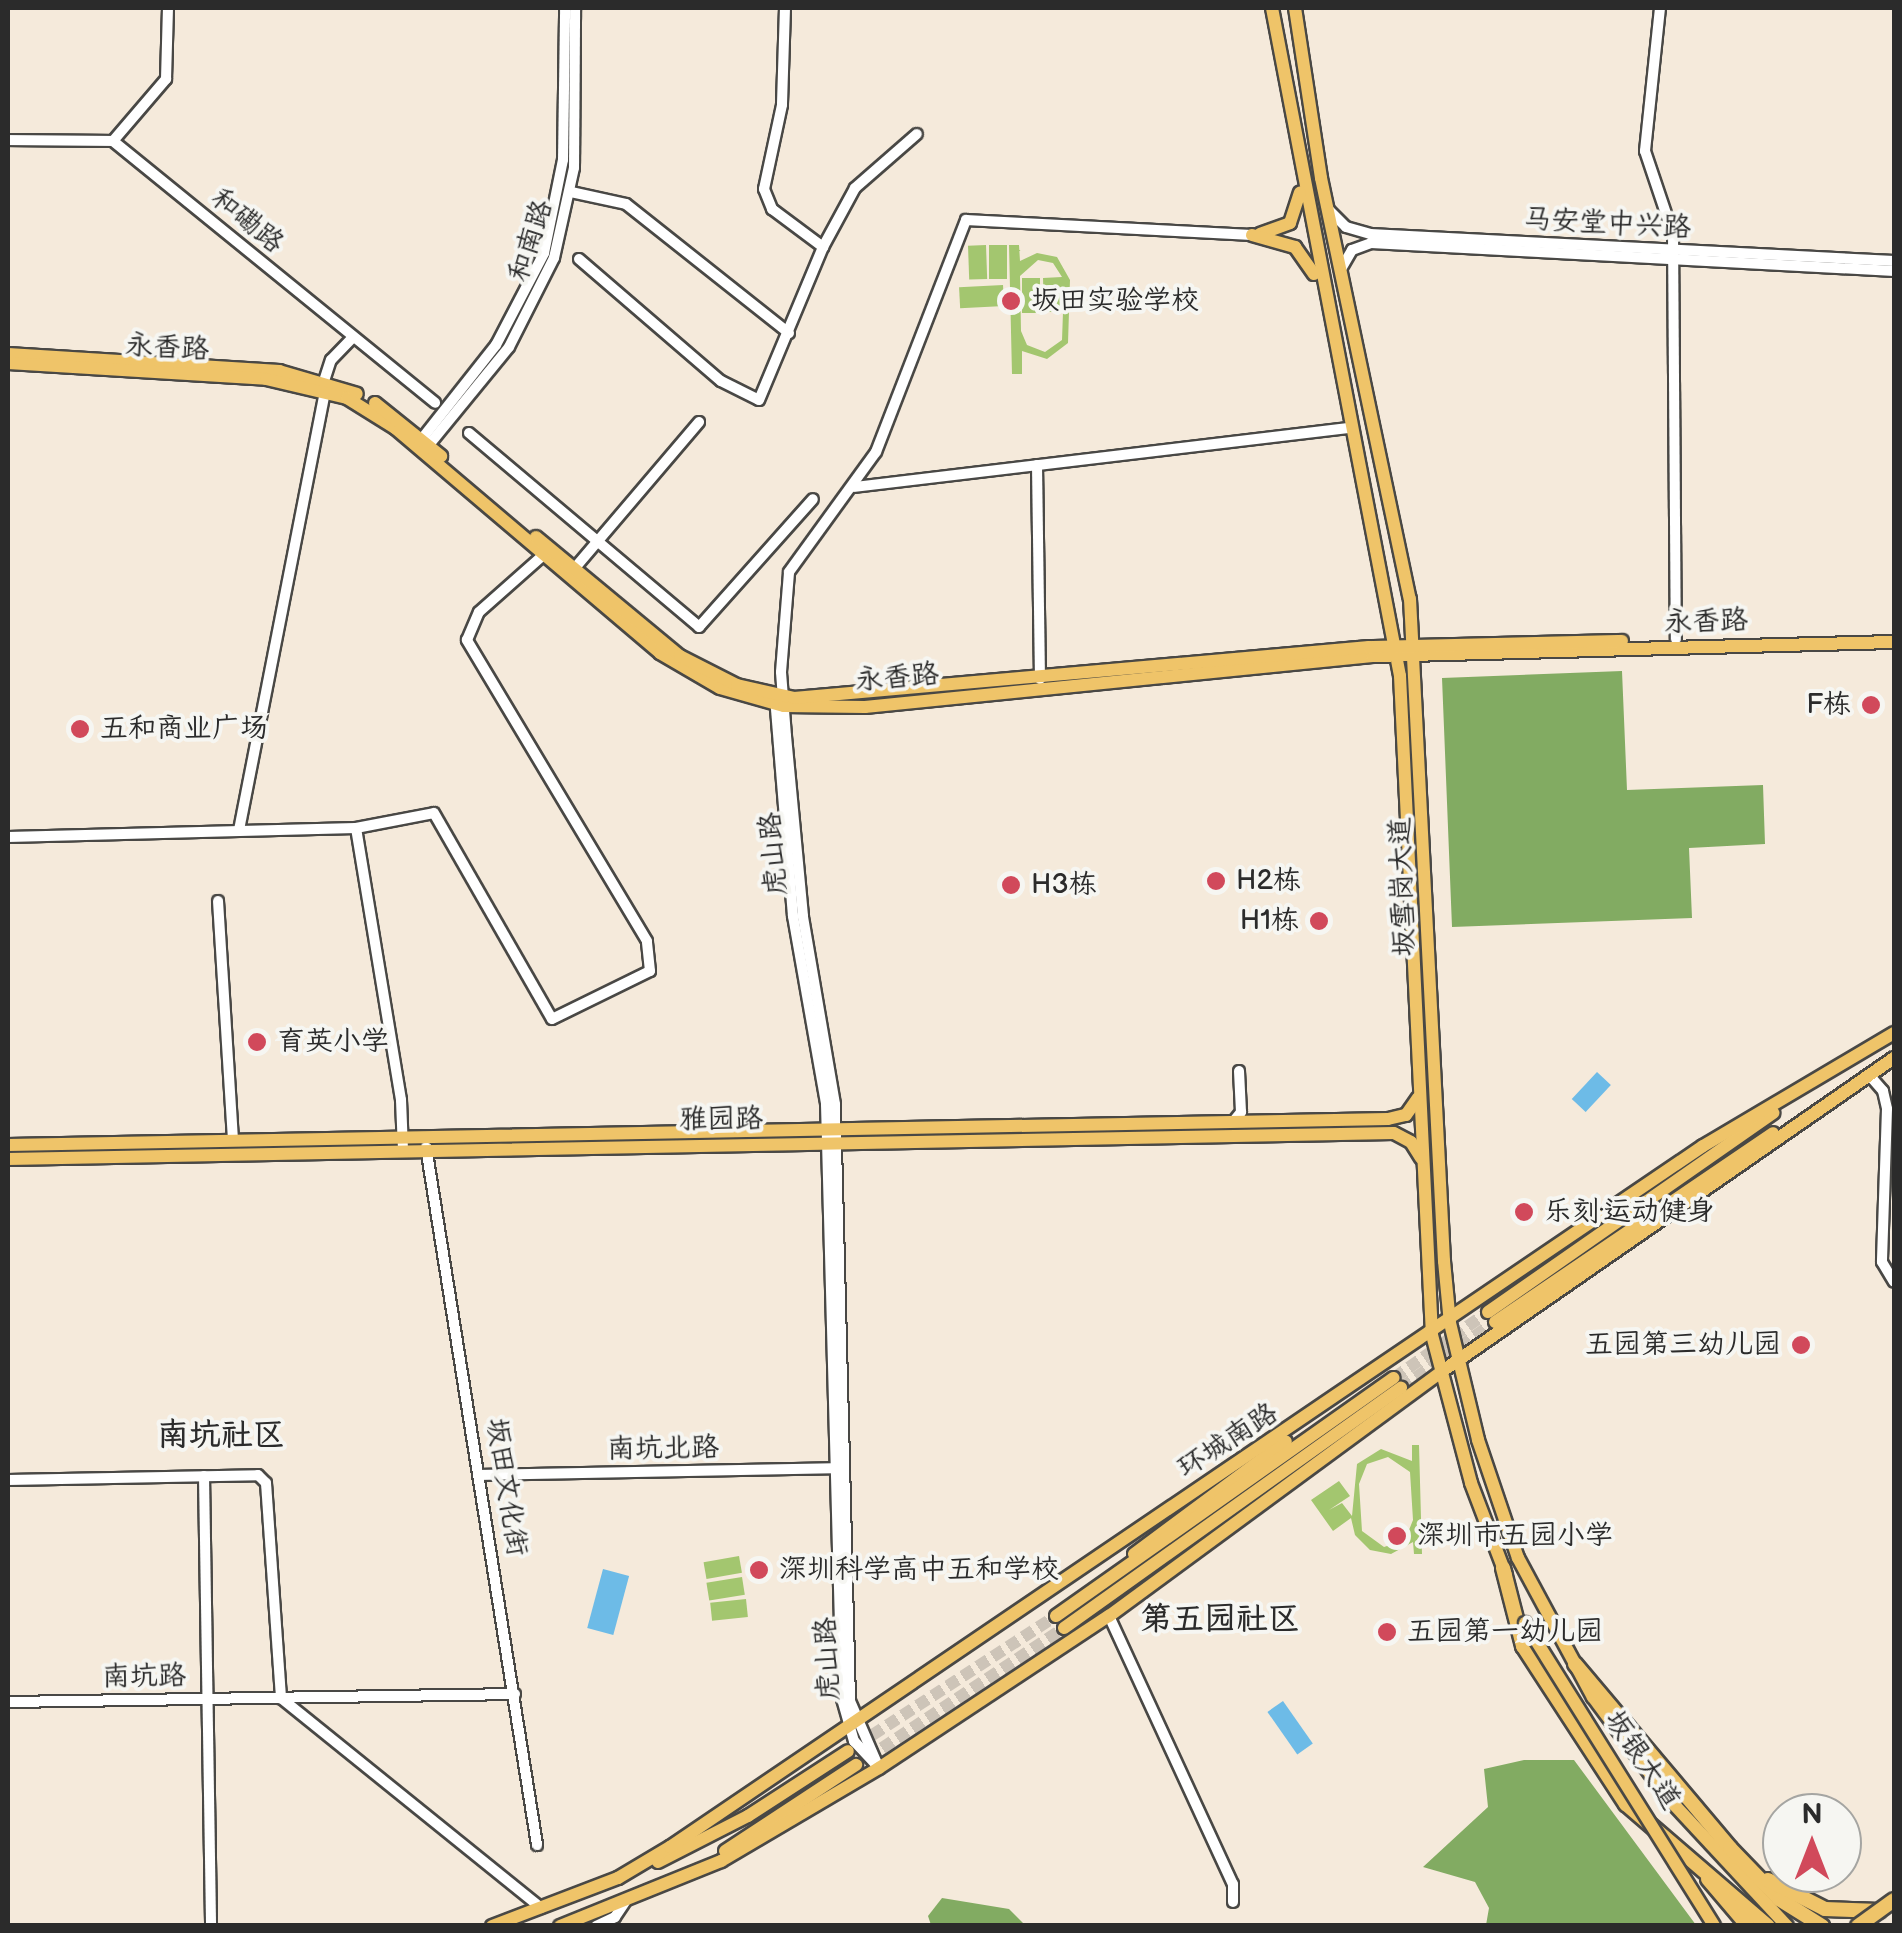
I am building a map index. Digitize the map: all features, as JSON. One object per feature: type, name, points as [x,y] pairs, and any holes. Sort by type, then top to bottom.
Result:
[{"type":"highway","points":[[1502,1568],[1523,1646],[1626,1804],[1768,1926]]},
{"type":"highway","points":[[1575,1664],[1675,1789],[1794,1911],[1822,1926]]},
{"type":"highway","points":[[1696,1862],[1748,1926]]},
{"type":"highway","points":[[1756,1874],[1825,1908],[1894,1908]]},
{"type":"highway","points":[[1858,1926],[1894,1900]]},
{"type":"main road","name":"坂雪岗大道","points":[[1272,8],[1301,181],[1400,676],[1432,1335],[1502,1568],[1526,1624]]},
{"type":"main road","name":"坂雪岗大道","points":[[1295,8],[1327,207],[1410,599],[1450,1323],[1518,1558],[1575,1664],[1621,1738]]},
{"type":"main road","points":[[1252,235],[1278,231],[1293,220],[1301,181]]},
{"type":"main road","points":[[1252,235],[1295,246],[1322,290]]},
{"type":"main road","name":"永香路","points":[[8,354],[269,370],[369,400],[675,664],[720,688],[779,700],[865,707],[1392,651]]},
{"type":"main road","name":"永香路","points":[[12,365],[266,379],[324,386]]},
{"type":"main road","name":"永香路","points":[[547,552],[574,569],[680,656],[722,679],[779,700],[845,698],[1392,651],[1894,642]]},
{"type":"main road","name":"永香路","points":[[1415,651],[1894,634]]},
{"type":"main road","name":"环城南路","points":[[1870,1076],[1704,1175],[1492,1317],[1894,1033]]},
{"type":"main road","name":"环城南路","points":[[618,1878],[852,1726],[1450,1323],[1703,1146],[1868,1050]]},
{"type":"main road","name":"环城南路","points":[[560,1926],[660,1888],[778,1832],[879,1768],[1110,1616],[1440,1372],[1894,1058]]},
{"type":"main road","name":"雅园路","points":[[831,1136],[1236,1118],[1252,1122],[1388,1120],[1412,1110],[1419,1096]]},
{"type":"main road","name":"雅园路","points":[[11,1160],[425,1143],[1394,1133],[1412,1142],[1422,1160]]},
{"type":"main road","name":"雅园路","points":[[8,1143],[233,1140],[402,1144]]},
{"type":"main road","points":[[73,1143],[74,1158]]},
{"type":"main road","name":"环城南路","points":[[1398,1383],[1147,1570],[1060,1622],[1106,1582],[1398,1383]]},
{"type":"main road","points":[[1106,1582],[1152,1536],[1326,1406]]},
{"type":"main road","points":[[1147,1570],[1293,1484]]},
{"type":"main road","name":"坂银大道","points":[[1526,1624],[1714,1926]]},
{"type":"main road","name":"坂银大道","points":[[1621,1738],[1787,1926]]},
{"type":"main road","name":"环城南路","points":[[492,1926],[618,1878],[716,1834],[848,1751]]},
{"type":"main road","name":"环城南路","points":[[660,1888],[856,1764]]},
{"type":"street","points":[[8,140],[114,140],[166,79],[168,8]]},
{"type":"street","name":"和南路","points":[[422,446],[496,345],[544,253],[563,160],[565,8]]},
{"type":"street","name":"和南路","points":[[422,446],[532,306],[554,258],[571,192],[575,8]]},
{"type":"street","points":[[785,8],[782,104],[764,189],[772,209],[823,247]]},
{"type":"street","points":[[1660,8],[1644,152],[1670,221],[1673,255],[1676,640]]},
{"type":"street","points":[[579,259],[721,381],[759,400],[823,247],[855,188],[917,134]]},
{"type":"street","name":"和磡路","points":[[114,140],[435,403]]},
{"type":"street","points":[[571,192],[626,204],[789,334]]},
{"type":"street","name":"马安堂中兴路","points":[[1327,207],[1346,227],[1370,234],[1894,271]]},
{"type":"street","name":"虎山路","points":[[879,1768],[852,1726],[828,1042],[802,916],[779,700],[792,562],[854,487],[884,434],[966,220],[1252,235]]},
{"type":"street","name":"马安堂中兴路","points":[[1341,275],[1345,257],[1371,243],[1894,261]]},
{"type":"street","points":[[240,830],[324,386],[331,360],[353,336]]},
{"type":"street","points":[[574,569],[699,422]]},
{"type":"street","points":[[854,487],[1349,428]]},
{"type":"street","points":[[469,433],[699,627],[812,499]]},
{"type":"street","points":[[1038,465],[1040,680]]},
{"type":"street","points":[[8,837],[356,828],[434,813],[552,1019],[650,971],[647,942],[467,640],[480,612],[547,552]]},
{"type":"street","points":[[356,828],[402,1144]]},
{"type":"street","points":[[218,902],[233,1140]]},
{"type":"street","points":[[1236,1118],[1239,1071]]},
{"type":"street","points":[[1870,1076],[1883,1091],[1887,1110],[1882,1262],[1894,1282]]},
{"type":"street","name":"坂田文化街","points":[[425,1143],[482,1475],[537,1846]]},
{"type":"street","name":"南坑北路","points":[[482,1475],[840,1468]]},
{"type":"street","points":[[8,1480],[258,1475],[266,1482],[281,1698],[541,1908]]},
{"type":"street","points":[[204,1476],[211,1926]]},
{"type":"street","points":[[1110,1616],[1232,1884],[1232,1902]]},
{"type":"street","name":"南坑路","points":[[8,1702],[514,1694]]},
{"type":"street","points":[[596,1926],[615,1918],[625,1902]]},
{"type":"green space","points":[[986,245],[987,279],[969,280],[968,246]]},
{"type":"green space","points":[[989,245],[1007,245],[1007,279],[989,279]]},
{"type":"green space","points":[[1009,245],[1019,245],[1020,261],[1037,253],[1057,257],[1070,280],[1068,343],[1047,359],[1022,351],[1022,374],[1012,374]],"holes":[[[1038,260],[1053,263],[1062,277],[1043,278],[1044,312],[1063,312],[1062,340],[1045,352],[1027,345],[1021,331],[1020,276]]]},
{"type":"green space","points":[[1022,278],[1040,278],[1040,313],[1022,313]]},
{"type":"green space","points":[[1003,285],[1004,306],[960,308],[959,287]]},
{"type":"green space","points":[[1622,671],[1627,790],[1763,785],[1765,844],[1689,848],[1692,918],[1452,927],[1442,678]]},
{"type":"green space","points":[[1412,1445],[1419,1445],[1422,1554],[1414,1554],[1413,1542],[1391,1554],[1370,1550],[1355,1535],[1351,1518],[1333,1531],[1311,1500],[1339,1481],[1350,1496],[1329,1510],[1342,1503],[1352,1516],[1357,1464],[1381,1449],[1412,1461]],"holes":[[[1388,1457],[1410,1472],[1413,1520],[1405,1540],[1384,1547],[1362,1531],[1359,1484],[1367,1464]]]},
{"type":"green space","points":[[739,1556],[742,1573],[706,1579],[704,1562]]},
{"type":"green space","points":[[742,1577],[745,1595],[709,1600],[706,1583]]},
{"type":"green space","points":[[746,1599],[748,1617],[712,1621],[710,1603]]},
{"type":"green space","points":[[1524,1760],[1574,1760],[1696,1925],[1486,1925],[1489,1908],[1475,1882],[1423,1867],[1488,1807],[1484,1769]]},
{"type":"green space","points":[[942,1898],[1009,1909],[1025,1925],[931,1925],[928,1916]]},
{"type":"water","points":[[1597,1072],[1611,1085],[1586,1112],[1572,1099]]},
{"type":"water","points":[[603,1569],[629,1576],[613,1635],[587,1628]]},
{"type":"water","points":[[1283,1701],[1313,1744],[1297,1754],[1267,1712]]},
{"type":"tunnel","points":[[1394,1378],[1488,1312]]},
{"type":"tunnel","points":[[1401,1388],[1495,1322]]},
{"type":"tunnel","points":[[857,1745],[1056,1616]]},
{"type":"tunnel","points":[[867,1758],[1064,1628]]},
{"type":"place","name":"坂田实验学校","points":[[1011,301]]},
{"type":"place","name":"F栋","points":[[1871,705]]},
{"type":"place","name":"五和商业广场","points":[[80,729]]},
{"type":"place","name":"H2栋","points":[[1216,881]]},
{"type":"place","name":"H3栋","points":[[1011,885]]},
{"type":"place","name":"H1栋","points":[[1319,921]]},
{"type":"place","name":"育英小学","points":[[257,1042]]},
{"type":"place","name":"乐刻·运动健身","points":[[1524,1212]]},
{"type":"place","name":"五园第三幼儿园","points":[[1801,1345]]},
{"type":"place","name":"深圳市五园小学","points":[[1397,1536]]},
{"type":"place","name":"深圳科学高中五和学校","points":[[759,1570]]},
{"type":"place","name":"五园第一幼儿园","points":[[1387,1632]]},
{"type":"district","name":"南坑社区","points":[[221,1436]]},
{"type":"district","name":"第五园社区","points":[[1220,1620]]}]
